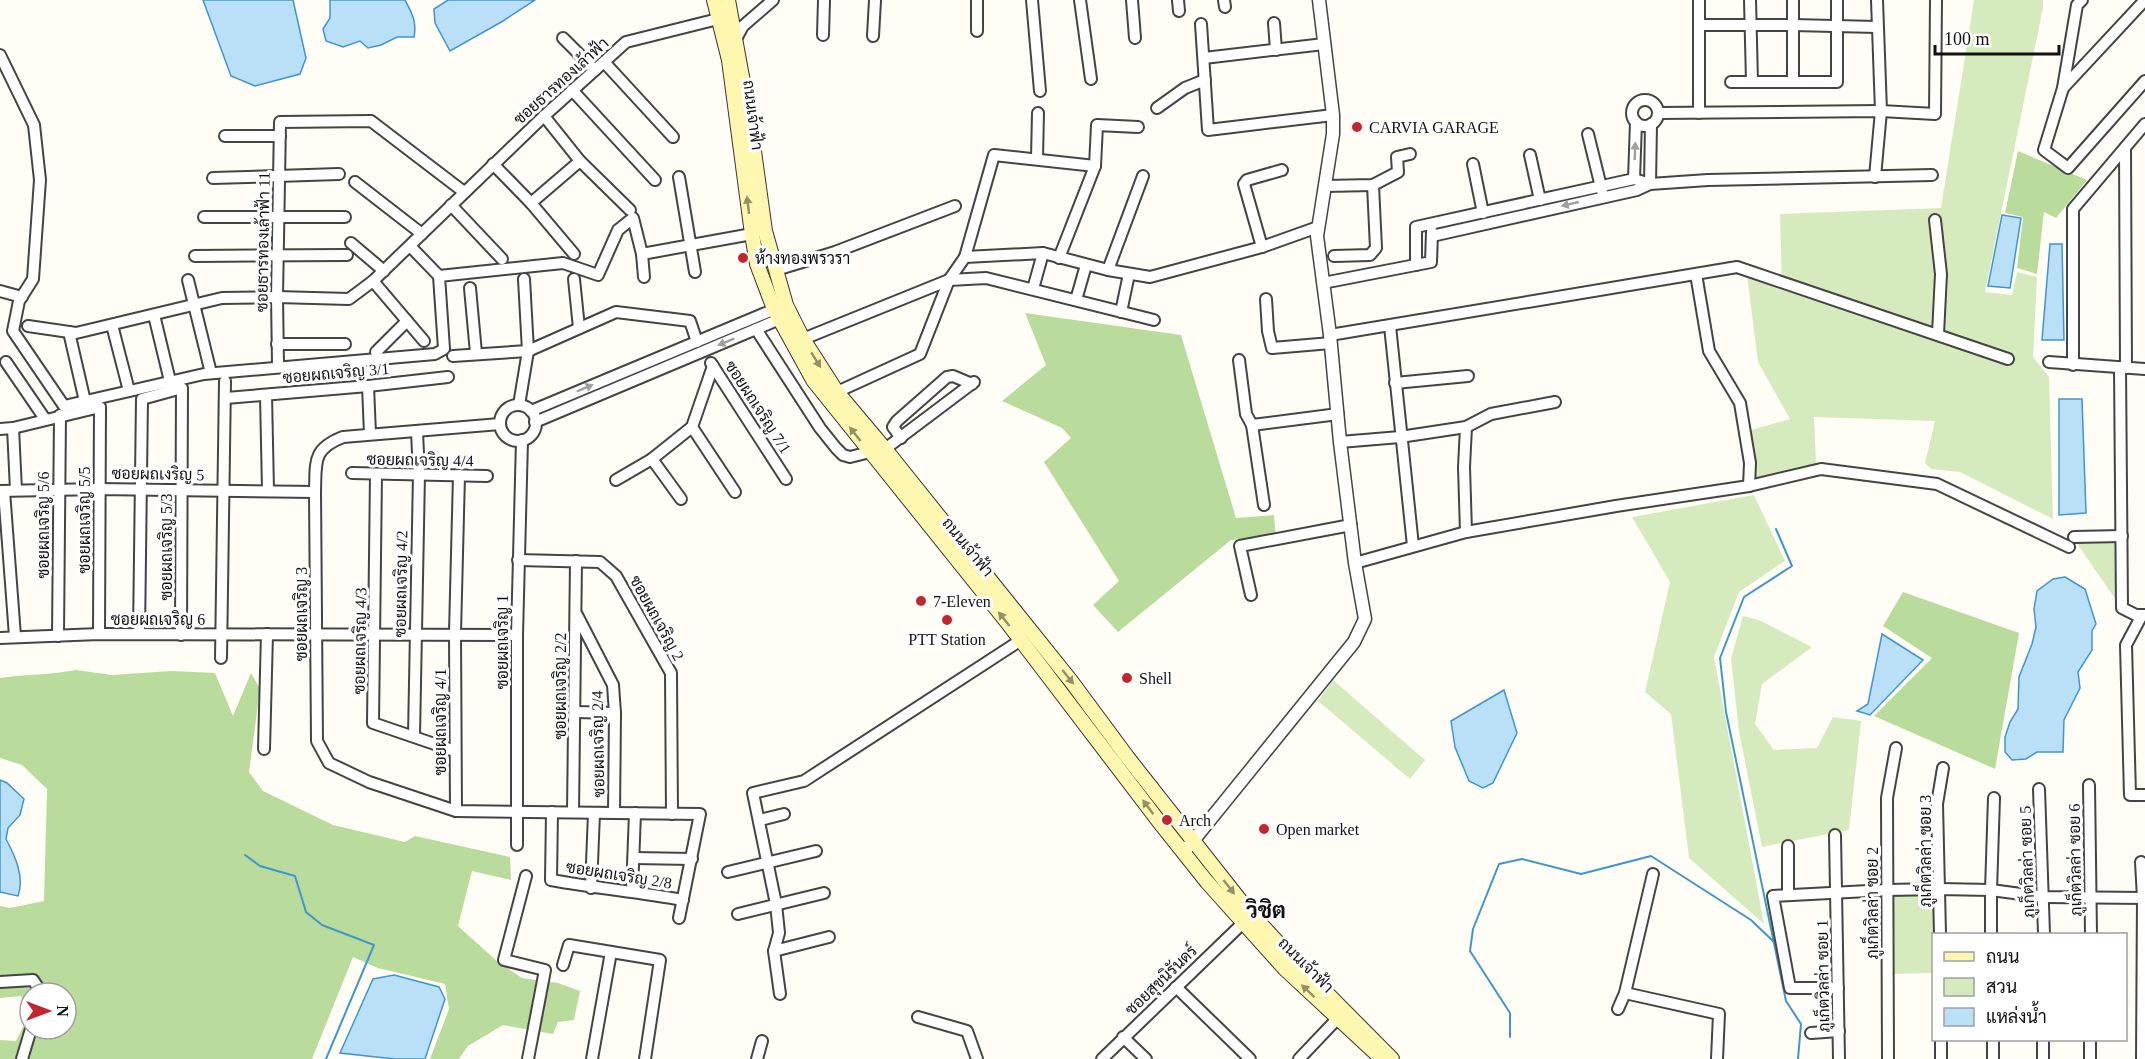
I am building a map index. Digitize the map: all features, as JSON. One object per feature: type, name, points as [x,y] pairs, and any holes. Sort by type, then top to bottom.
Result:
[{"type":"main road","name":"ถนนเจ้าฟ้า","points":[[714,0],[736,39],[765,231],[776,270],[782,312],[803,339],[837,392],[1071,681],[1247,909],[1392,1059]]},
{"type":"main road","name":"ถนนเจ้าฟ้า","points":[[728,0],[725,17],[729,60],[757,264],[813,380],[1021,640],[1184,854],[1285,969],[1382,1059]]},
{"type":"street","points":[[736,39],[743,26],[773,0]]},
{"type":"street","points":[[823,35],[824,0]]},
{"type":"street","points":[[873,36],[875,0]]},
{"type":"street","points":[[977,0],[977,31]]},
{"type":"street","points":[[1032,0],[1040,91]]},
{"type":"street","points":[[1080,0],[1091,79]]},
{"type":"street","points":[[1132,0],[1135,38]]},
{"type":"street","points":[[1184,854],[1354,642],[1365,619],[1355,563],[1317,236],[1333,134],[1333,115],[1319,0]]},
{"type":"street","points":[[1699,0],[1700,113]]},
{"type":"street","points":[[1750,0],[1752,82]]},
{"type":"street","points":[[1793,0],[1793,82]]},
{"type":"street","points":[[1731,82],[1837,82],[1838,0]]},
{"type":"street","points":[[1875,177],[1881,111],[1877,0]]},
{"type":"street","points":[[1658,113],[1881,111],[1935,114],[1936,0]]},
{"type":"street","points":[[2082,0],[2077,5],[2063,88],[2044,150],[2068,168],[2145,81]]},
{"type":"street","points":[[2063,88],[2145,0]]},
{"type":"street","name":"ซอยธารทองเล้าฟ้า","points":[[277,297],[349,299],[384,271],[493,164],[626,42],[725,17]]},
{"type":"street","points":[[1274,23],[1276,50]]},
{"type":"street","points":[[1201,24],[1208,129],[1333,115]]},
{"type":"street","points":[[1699,25],[1877,27]]},
{"type":"street","points":[[562,38],[595,70]]},
{"type":"street","points":[[1204,58],[1324,44]]},
{"type":"street","points":[[0,55],[4,77],[34,125],[40,180],[33,279],[22,297],[13,331],[64,406],[204,374],[435,354],[444,349],[439,276],[563,263],[598,275],[618,230],[633,218],[642,254],[644,277]]},
{"type":"street","points":[[604,62],[673,137]]},
{"type":"street","points":[[1157,108],[1185,88],[1205,80]]},
{"type":"street","points":[[572,90],[655,180]]},
{"type":"street","points":[[1634,179],[1636,122],[1632,111],[1639,101],[1651,101],[1656,106],[1657,118],[1651,124],[1643,126],[1636,122]]},
{"type":"street","points":[[1037,158],[1038,113]]},
{"type":"street","points":[[544,116],[580,161],[630,210]]},
{"type":"street","name":"ซอยธารทองเล้าฟ้า 11","points":[[278,364],[280,122],[371,121],[464,192]]},
{"type":"street","points":[[1650,184],[1651,124]]},
{"type":"street","points":[[2073,365],[2073,209],[2145,124]]},
{"type":"street","points":[[1059,258],[1095,166],[1097,125],[1138,127]]},
{"type":"street","points":[[1588,134],[1602,191]]},
{"type":"street","points":[[225,136],[280,136]]},
{"type":"street","points":[[2125,148],[2122,608],[2136,615],[2144,615]]},
{"type":"street","points":[[1324,186],[1373,185],[1398,172],[1397,157],[1410,154]]},
{"type":"street","points":[[837,392],[920,354],[949,280],[965,257],[994,155],[1095,166]]},
{"type":"street","points":[[1530,155],[1540,200]]},
{"type":"street","points":[[531,203],[580,161]]},
{"type":"street","points":[[493,164],[531,203],[574,254]]},
{"type":"street","points":[[1473,164],[1484,213]]},
{"type":"street","points":[[1262,247],[1244,183],[1247,180],[1282,170]]},
{"type":"street","points":[[213,178],[339,174]]},
{"type":"street","points":[[1416,265],[1416,227],[1540,200],[1602,191],[1637,190],[1650,184],[1708,180],[1932,175]]},
{"type":"street","points":[[1108,270],[1143,176]]},
{"type":"street","points":[[679,177],[695,272]]},
{"type":"street","points":[[1432,236],[1602,191],[1634,179],[1650,184]]},
{"type":"street","points":[[355,182],[422,234]]},
{"type":"street","points":[[1334,256],[1370,255],[1376,248],[1373,185]]},
{"type":"street","points":[[451,206],[502,260]]},
{"type":"street","points":[[776,270],[835,252],[955,206]]},
{"type":"street","points":[[204,217],[345,217]]},
{"type":"street","points":[[1935,220],[1941,274],[1938,334]]},
{"type":"street","points":[[1323,283],[1431,262],[1432,224]]},
{"type":"street","points":[[965,257],[1043,253],[1108,270],[1150,277],[1262,247],[1318,227]]},
{"type":"street","points":[[642,254],[752,234]]},
{"type":"street","points":[[351,243],[384,271]]},
{"type":"street","points":[[410,246],[437,274]]},
{"type":"street","points":[[1033,289],[1043,253]]},
{"type":"street","points":[[195,256],[347,255]]},
{"type":"street","points":[[1076,300],[1086,265]]},
{"type":"street","points":[[1266,299],[1268,331],[1272,348],[1737,267],[2008,359]]},
{"type":"street","points":[[1121,312],[1129,274]]},
{"type":"street","points":[[1696,274],[1709,351],[1740,403],[1750,463],[1749,486]]},
{"type":"street","points":[[803,339],[949,280],[986,278],[1154,320]]},
{"type":"street","points":[[519,405],[528,351],[524,279]]},
{"type":"street","points":[[574,279],[579,328]]},
{"type":"street","points":[[188,280],[210,369]]},
{"type":"street","points":[[373,281],[424,341]]},
{"type":"street","points":[[470,288],[476,353]]},
{"type":"street","points":[[0,291],[22,297]]},
{"type":"street","points":[[28,326],[76,333],[222,298],[277,297]]},
{"type":"street","points":[[453,356],[528,351],[616,312],[690,321],[697,342]]},
{"type":"street","points":[[535,422],[756,329],[782,312]]},
{"type":"street","points":[[531,411],[697,342],[782,312]]},
{"type":"street","points":[[154,315],[169,377]]},
{"type":"street","points":[[376,352],[407,321]]},
{"type":"street","points":[[112,325],[128,387]]},
{"type":"street","points":[[1390,326],[1413,546]]},
{"type":"street","points":[[756,329],[807,409],[836,448],[843,455],[850,457],[870,452]]},
{"type":"street","points":[[69,332],[84,397]]},
{"type":"street","points":[[278,344],[345,344]]},
{"type":"street","name":"ซอยผถเจริญ 7/1","points":[[704,352],[786,478]]},
{"type":"street","points":[[1239,360],[1246,414],[1252,425],[1264,505]]},
{"type":"street","points":[[6,362],[45,419]]},
{"type":"street","points":[[2049,362],[2145,369]]},
{"type":"street","points":[[616,480],[652,459],[692,427],[713,366]]},
{"type":"street","points":[[885,449],[901,438],[973,383],[953,376],[947,377],[897,421],[893,427],[901,438]]},
{"type":"street","points":[[1395,383],[1468,376]]},
{"type":"street","name":"ซอยผถเจริญ 3/1","points":[[226,398],[448,377]]},
{"type":"street","points":[[221,658],[225,381]]},
{"type":"street","points":[[368,386],[370,434]]},
{"type":"street","name":"ซอยผถเจริญ 5/3","points":[[141,489],[142,399],[182,388],[181,635]]},
{"type":"street","points":[[266,395],[268,490]]},
{"type":"street","points":[[1340,442],[1400,437],[1466,427],[1491,414],[1555,402]]},
{"type":"street","points":[[513,405],[519,405],[531,411],[535,422],[533,431],[522,440],[510,439],[501,430],[500,424],[503,413],[513,405]]},
{"type":"street","name":"ซอยผถเจริญ 5/5","points":[[60,415],[100,407],[99,634]]},
{"type":"street","points":[[1252,425],[1338,414]]},
{"type":"street","points":[[0,429],[13,428],[60,415]]},
{"type":"street","name":"ซอยผถเจริญ 5/6","points":[[58,636],[60,415]]},
{"type":"street","name":"ซอยผถเจริญ 3","points":[[500,424],[343,437],[327,443],[316,458],[317,741],[329,763],[369,782],[456,811],[517,812]]},
{"type":"street","points":[[692,427],[735,492]]},
{"type":"street","points":[[1466,427],[1464,467],[1466,532]]},
{"type":"street","points":[[13,428],[16,490]]},
{"type":"street","name":"ซอยผถเจริญ 4/2","points":[[414,736],[419,474],[417,432]]},
{"type":"street","name":"ซอยผถเจริญ 1","points":[[517,845],[517,635],[522,440]]},
{"type":"street","points":[[652,459],[681,499]]},
{"type":"street","points":[[1355,563],[1466,532],[1749,486],[1821,469],[1937,484],[2069,547]]},
{"type":"street","name":"ซอยผถเจริญ 4/4","points":[[352,473],[487,476]]},
{"type":"street","name":"ซอยผถเจริญ 4/3","points":[[376,474],[373,723],[455,751]]},
{"type":"street","name":"ซอยผถเจริญ 4/1","points":[[456,811],[455,633],[459,475]]},
{"type":"street","points":[[139,634],[141,489]]},
{"type":"street","name":"ซอยผถเงริญ 5","points":[[2,491],[181,489],[315,492]]},
{"type":"street","points":[[2,491],[15,636]]},
{"type":"street","points":[[1251,595],[1240,546],[1351,525]]},
{"type":"street","points":[[2074,537],[2122,536]]},
{"type":"street","name":"ซอยผถเจริญ 2","points":[[518,560],[600,562],[616,576],[671,673],[672,813]]},
{"type":"street","name":"ซอยผถเจริญ 2/2","points":[[573,812],[576,712],[576,561]]},
{"type":"street","name":"ซอยผถเจริญ 2/4","points":[[576,612],[613,685],[614,813]]},
{"type":"street","points":[[2144,615],[2126,645],[2130,795],[2145,795]]},
{"type":"street","name":"ซอยผถเจริญ 6","points":[[0,638],[99,634],[316,634]]},
{"type":"street","points":[[264,749],[267,634]]},
{"type":"street","points":[[316,634],[517,635]]},
{"type":"street","points":[[780,994],[774,951],[779,933],[776,904],[753,793],[804,781],[1021,640]]},
{"type":"street","points":[[576,712],[615,713]]},
{"type":"street","name":"ภูเก็ตวิลล่า ซอย 2","points":[[1888,1059],[1887,798],[1896,748]]},
{"type":"street","name":"ภูเก็ตวิลล่า ซอย 3","points":[[1940,933],[1937,804],[1943,768]]},
{"type":"street","name":"ภูเก็ตวิลล่า ซอย 6","points":[[2089,784],[2091,933]]},
{"type":"street","name":"ภูเก็ตวิลล่า ซอย 5","points":[[2039,789],[2044,933]]},
{"type":"street","points":[[1991,933],[1994,798]]},
{"type":"street","points":[[517,812],[700,814],[679,918]]},
{"type":"street","name":"ซอยผถเจริญ 2/8","points":[[552,812],[551,879],[591,888],[632,891],[683,900]]},
{"type":"street","points":[[591,888],[594,813]]},
{"type":"street","points":[[632,891],[635,813]]},
{"type":"street","points":[[760,820],[784,814]]},
{"type":"street","name":"ภูเก็ตวิลล่า ซอย 1","points":[[1835,835],[1839,1059]]},
{"type":"street","points":[[1788,846],[1788,895]]},
{"type":"street","points":[[728,872],[816,851]]},
{"type":"street","points":[[634,858],[692,859]]},
{"type":"street","points":[[2141,862],[2144,898],[2142,1059]]},
{"type":"street","points":[[1618,1009],[1653,874]]},
{"type":"street","points":[[526,876],[504,960],[545,970],[528,1059]]},
{"type":"street","points":[[1838,988],[1790,988],[1773,896],[1940,889],[1991,890],[2044,897],[2144,898]]},
{"type":"street","points":[[738,914],[824,893]]},
{"type":"street","name":"ซอยสุขนิรันดร์","points":[[1102,1059],[1243,923]]},
{"type":"street","points":[[774,951],[829,937]]},
{"type":"street","points":[[563,964],[569,945],[660,960],[645,1059]]},
{"type":"street","points":[[592,1059],[611,952]]},
{"type":"street","points":[[0,982],[34,981]]},
{"type":"street","points":[[1176,987],[1250,1059]]},
{"type":"street","points":[[1624,993],[1719,1014],[1717,1059]]},
{"type":"street","points":[[918,1017],[967,1031],[976,1059]]},
{"type":"street","points":[[1299,1059],[1337,1019]]},
{"type":"street","points":[[1811,1033],[1839,1031]]},
{"type":"street","points":[[1123,1037],[1146,1059]]},
{"type":"street","points":[[22,1059],[27,1041]]},
{"type":"street","points":[[758,1059],[762,1041]]},
{"type":"street","points":[[1941,1041],[1941,1059]]},
{"type":"street","points":[[1993,1041],[1993,1059]]},
{"type":"street","points":[[2043,1041],[2043,1059]]},
{"type":"street","points":[[2090,1041],[2090,1059]]},
{"type":"green space","points":[[1974,0],[2043,0],[1985,292],[2012,295],[2017,272],[2037,277],[2033,357],[2049,377],[2053,519],[1960,472],[1931,469],[1925,463],[1935,421],[1814,417],[1816,464],[1753,480],[1748,431],[1790,419],[1758,362],[1747,275],[1782,287],[1780,214],[1941,208]]},
{"type":"green space","points":[[2018,151],[2087,180],[2056,218],[2044,212],[2037,274],[2017,268],[2023,217],[2005,213]]},
{"type":"green space","points":[[1025,313],[1181,335],[1236,518],[1274,515],[1276,537],[1231,540],[1118,632],[1093,605],[1119,581],[1044,462],[1071,438],[1062,428],[1002,401],[1046,365]]},
{"type":"green space","points":[[1754,495],[1785,561],[1739,592],[1714,657],[1764,924],[1689,858],[1671,714],[1645,692],[1670,582],[1632,517]]},
{"type":"green space","points":[[2076,542],[2115,542],[2116,600]]},
{"type":"green space","points":[[1903,592],[2019,633],[1995,769],[1874,716],[1932,658],[1883,626]]},
{"type":"green space","points":[[1743,616],[1759,620],[1812,647],[1762,684],[1755,724],[1774,750],[1817,748],[1833,717],[1861,721],[1849,830],[1762,847],[1739,731],[1731,659]]},
{"type":"green space","points":[[76,670],[112,675],[171,671],[215,673],[233,716],[251,673],[260,689],[249,772],[263,791],[333,825],[405,842],[415,836],[510,857],[511,880],[472,871],[458,926],[498,962],[522,978],[558,983],[580,991],[574,1020],[558,1022],[553,1034],[503,1025],[468,1046],[459,1059],[430,1059],[449,1009],[445,984],[378,968],[353,957],[312,1059],[0,1059],[0,1040],[16,1041],[18,1037],[18,1041],[78,1041],[78,981],[18,981],[18,996],[0,998],[0,906],[10,908],[44,901],[47,789],[22,765],[0,758],[0,678]]},
{"type":"green space","points":[[1333,680],[1425,760],[1410,779],[1318,701]]},
{"type":"green space","points":[[1933,895],[1932,973],[1892,974],[1891,896]]},
{"type":"water","points":[[203,0],[293,0],[306,58],[300,74],[255,86],[231,76]]},
{"type":"water","points":[[330,0],[405,0],[412,13],[414,37],[397,37],[381,45],[368,48],[360,41],[343,47],[326,41],[323,29],[330,18]]},
{"type":"water","points":[[448,0],[535,0],[450,51],[435,23],[434,9]]},
{"type":"water","points":[[2002,215],[2021,218],[2010,288],[1988,286]]},
{"type":"water","points":[[2050,244],[2062,244],[2064,340],[2042,340]]},
{"type":"water","points":[[2059,399],[2082,399],[2086,513],[2059,515]]},
{"type":"water","points":[[2065,577],[2085,589],[2096,624],[2092,631],[2092,650],[2078,672],[2080,688],[2064,720],[2063,752],[2037,752],[2026,759],[2012,760],[2005,752],[2005,737],[2018,709],[2019,677],[2036,627],[2034,609],[2037,591],[2053,579]]},
{"type":"water","points":[[1882,634],[1923,660],[1870,715],[1857,711],[1868,704]]},
{"type":"water","points":[[1504,690],[1517,733],[1493,783],[1483,788],[1469,781],[1455,747],[1451,721]]},
{"type":"water","points":[[0,780],[7,783],[24,799],[20,815],[8,828],[6,839],[16,859],[20,874],[18,896],[0,892]]},
{"type":"water","points":[[394,975],[439,987],[445,999],[425,1059],[395,1059],[340,1053],[373,979]]},
{"type":"waterway","points":[[1776,529],[1792,566],[1744,597],[1720,658],[1726,712],[1786,1001],[1801,1024],[1798,1059]]},
{"type":"waterway","points":[[245,855],[260,866],[295,876],[306,912],[322,925],[374,945],[326,1059]]},
{"type":"waterway","points":[[1510,1037],[1510,1013],[1470,951],[1473,929],[1499,864],[1522,859],[1581,874],[1651,856],[1751,920],[1774,942]]},
{"type":"place","name":"CARVIA GARAGE","points":[[1357,127]]},
{"type":"place","name":"ห้างทองพรวรา","points":[[743,258]]},
{"type":"place","name":"7-Eleven","points":[[921,601]]},
{"type":"place","name":"PTT Station","points":[[947,620]]},
{"type":"place","name":"Shell","points":[[1127,678]]},
{"type":"place","name":"Arch","points":[[1167,820]]},
{"type":"place","name":"Open market","points":[[1264,829]]},
{"type":"district","name":"วิชิต","points":[[1266,910]]}]
